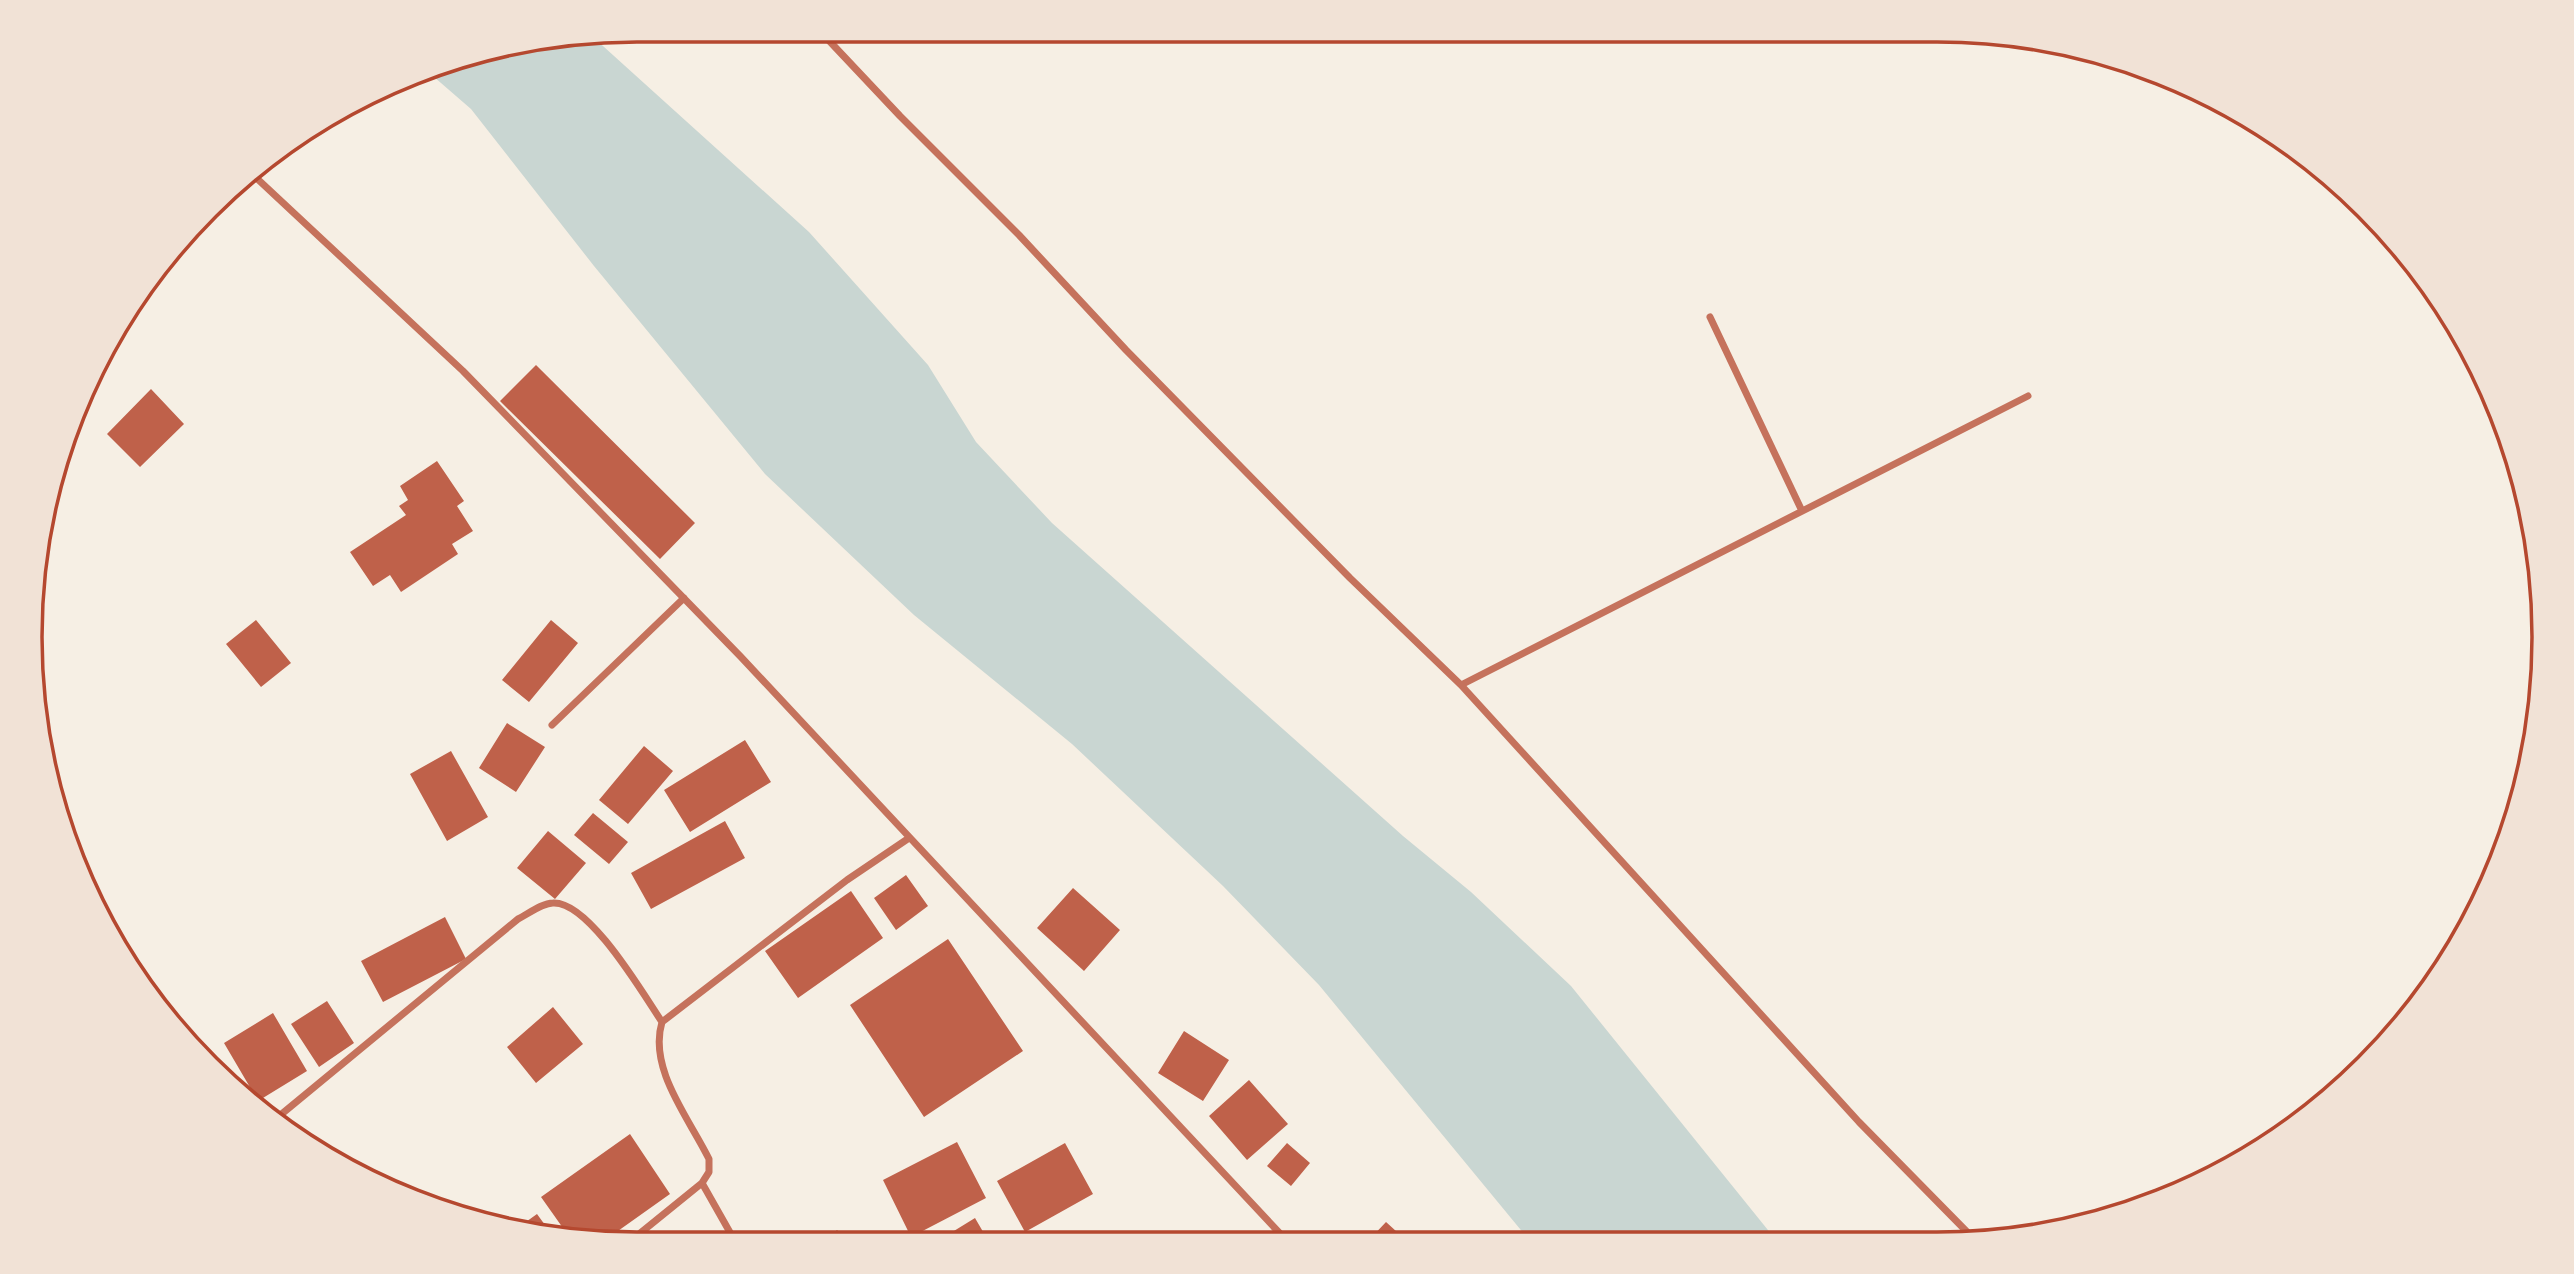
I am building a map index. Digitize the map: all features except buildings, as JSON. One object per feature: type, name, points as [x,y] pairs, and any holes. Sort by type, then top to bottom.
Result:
[{"type":"street","points":[[830,42],[1019,235],[1126,350],[1350,578],[1461,685],[1859,1122],[1966,1231]]},
{"type":"street","points":[[258,179],[463,371],[684,598],[1279,1232]]},
{"type":"street","points":[[1710,317],[1802,511]]},
{"type":"street","points":[[1461,685],[2028,396]]},
{"type":"street","points":[[552,725],[684,598]]},
{"type":"street","points":[[642,1232],[702,1183],[709,1172],[709,1159],[662,1070],[658,1036],[662,1022],[847,880],[909,838]]},
{"type":"street","points":[[282,1114],[518,919],[551,903],[566,905],[583,916],[611,948],[662,1022]]},
{"type":"street","points":[[702,1183],[730,1232]]},
{"type":"shaded area","points":[[600,43],[809,232],[928,365],[976,442],[1052,523],[1403,836],[1471,892],[1571,986],[1770,1232],[1522,1232],[1319,985],[1223,886],[1072,744],[914,615],[765,474],[594,266],[471,109],[435,78],[521,53]]}]
